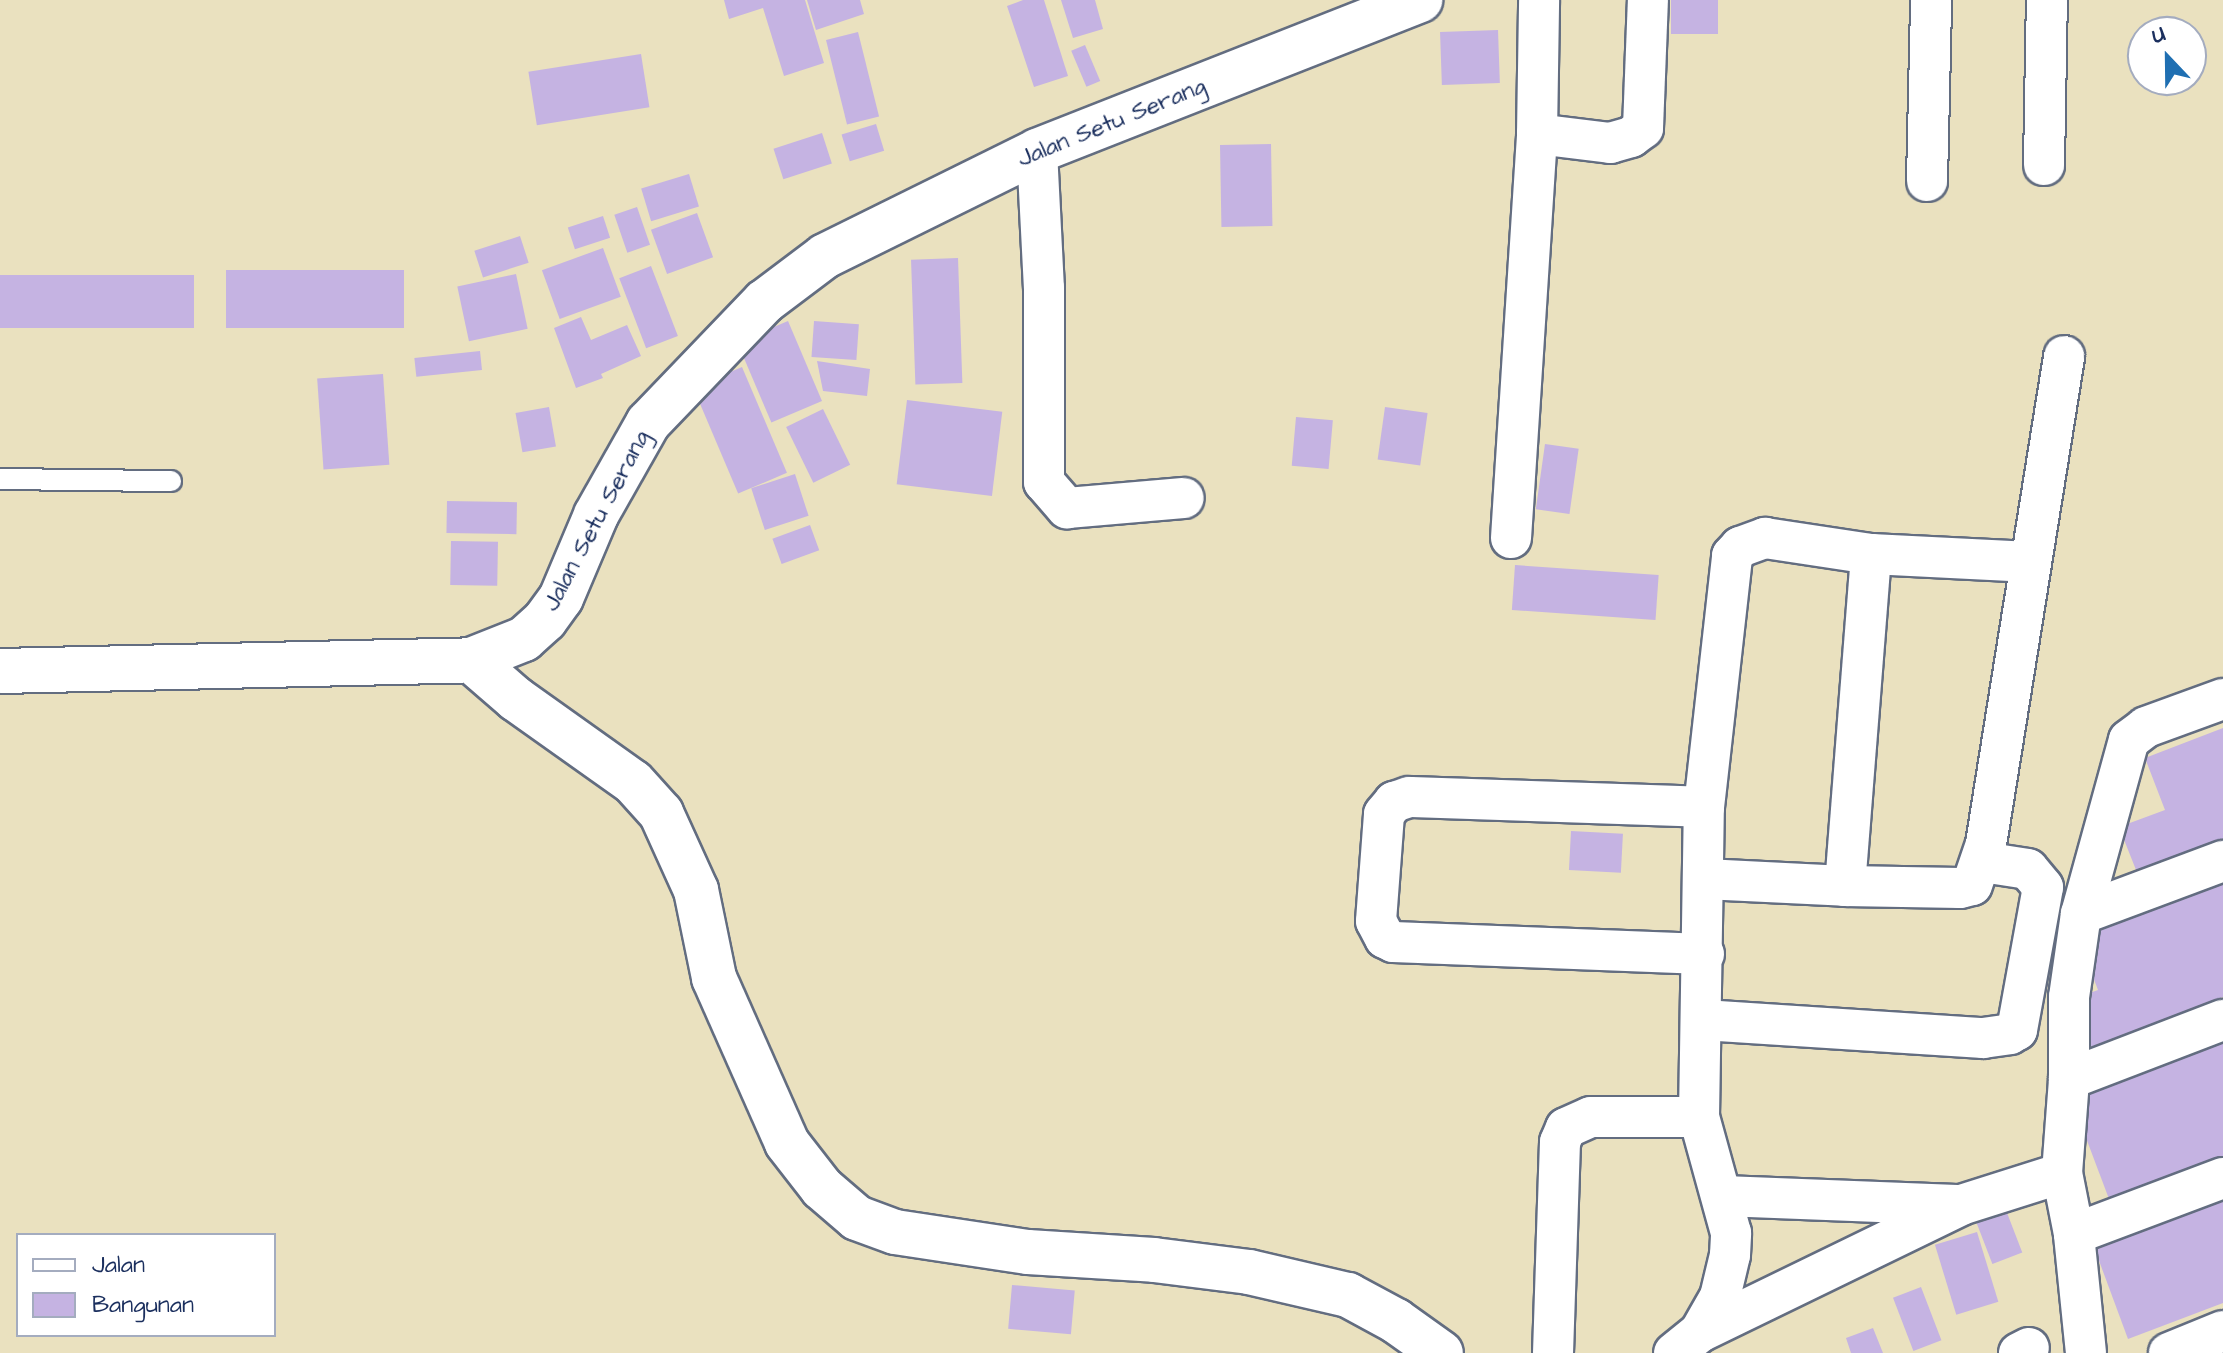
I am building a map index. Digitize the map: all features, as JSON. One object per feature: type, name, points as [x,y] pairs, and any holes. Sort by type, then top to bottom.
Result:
[{"type":"street","name":"Jalan Setu Serang","points":[[0,671],[471,660],[524,639],[545,620],[561,598],[625,458],[648,423],[764,302],[825,256],[1037,151],[1420,0]]},
{"type":"street","points":[[1511,538],[1537,134],[1539,0]]},
{"type":"street","points":[[1537,134],[1610,143],[1631,137],[1643,128],[1648,0]]},
{"type":"street","points":[[1927,181],[1931,0]]},
{"type":"street","points":[[2044,165],[2047,0]]},
{"type":"street","points":[[1037,151],[1044,288],[1044,482],[1067,508],[1184,498]]},
{"type":"street","points":[[1704,879],[1845,886],[1960,888],[1972,885],[1983,862],[2064,356]]},
{"type":"street","points":[[1687,1342],[1720,1297],[1730,1255],[1731,1233],[1723,1196],[1699,1117],[1703,1020],[1704,807],[1732,556],[1740,547],[1765,538],[1871,554],[2031,562]]},
{"type":"street","points":[[1845,886],[1871,554]]},
{"type":"street","points":[[471,660],[516,699],[633,782],[661,813],[696,890],[714,978],[787,1143],[822,1188],[857,1218],[895,1232],[1028,1252],[1154,1260],[1249,1272],[1348,1295],[1396,1321],[1441,1353]]},
{"type":"street","points":[[2086,1353],[2074,1234],[2062,1173],[2069,1079],[2069,997],[2081,914],[2129,740],[2146,727],[2223,699]]},
{"type":"street","points":[[1704,807],[1409,797],[1394,802],[1384,814],[1376,921],[1385,938],[1393,942],[1704,954]]},
{"type":"street","points":[[2081,914],[2223,861]]},
{"type":"street","points":[[1703,1020],[1983,1038],[2010,1034],[2017,1030],[2043,887],[2028,869],[1983,862]]},
{"type":"street","points":[[2069,1079],[2223,1020]]},
{"type":"street","points":[[1553,1353],[1560,1142],[1566,1128],[1591,1117],[1699,1117]]},
{"type":"street","points":[[1687,1342],[1961,1205],[2062,1173]]},
{"type":"street","points":[[2074,1234],[2223,1178]]},
{"type":"street","points":[[1723,1196],[1961,1205]]},
{"type":"street","points":[[2169,1353],[2223,1331]]},
{"type":"lane","points":[[0,479],[171,481]]},
{"type":"building","points":[[724,0],[805,0],[824,63],[784,76],[763,8],[729,19]]},
{"type":"building","points":[[807,0],[860,0],[864,14],[816,30]]},
{"type":"building","points":[[1023,0],[1044,0],[1068,76],[1034,87],[1007,6]]},
{"type":"building","points":[[1061,0],[1095,0],[1103,29],[1073,38]]},
{"type":"building","points":[[1671,0],[1718,0],[1718,34],[1671,34]]},
{"type":"building","points":[[1498,30],[1500,83],[1442,85],[1440,32]]},
{"type":"building","points":[[858,32],[879,116],[847,124],[826,40]]},
{"type":"building","points":[[1085,45],[1100,81],[1086,87],[1071,51]]},
{"type":"building","points":[[641,54],[649,107],[537,125],[528,72]]},
{"type":"building","points":[[876,124],[884,151],[850,161],[842,135]]},
{"type":"building","points":[[822,133],[832,163],[783,179],[773,149]]},
{"type":"building","points":[[1271,144],[1272,226],[1221,227],[1220,145]]},
{"type":"building","points":[[689,174],[699,207],[651,221],[641,189]]},
{"type":"building","points":[[637,207],[650,245],[627,253],[614,215]]},
{"type":"building","points":[[697,213],[713,257],[667,274],[651,230]]},
{"type":"building","points":[[603,216],[610,238],[575,249],[568,227]]},
{"type":"building","points":[[520,236],[529,263],[483,277],[474,251]]},
{"type":"building","points":[[603,248],[621,297],[560,319],[542,270]]},
{"type":"building","points":[[958,258],[962,383],[915,385],[911,260]]},
{"type":"building","points":[[651,266],[678,336],[646,348],[619,278]]},
{"type":"building","points":[[226,270],[404,270],[404,328],[226,328]]},
{"type":"building","points":[[516,274],[528,329],[469,341],[457,286]]},
{"type":"building","points":[[0,275],[194,275],[194,328],[0,328]]},
{"type":"building","points":[[581,317],[591,340],[627,325],[641,356],[601,374],[603,378],[576,388],[554,328]]},
{"type":"building","points":[[788,321],[822,401],[771,423],[737,342]]},
{"type":"building","points":[[814,321],[859,324],[856,360],[811,357]]},
{"type":"building","points":[[480,351],[482,370],[416,377],[414,358]]},
{"type":"building","points":[[817,361],[870,369],[867,396],[823,391]]},
{"type":"building","points":[[742,367],[787,473],[738,494],[693,388]]},
{"type":"building","points":[[383,374],[389,465],[324,469],[317,379]]},
{"type":"building","points":[[907,400],[1002,412],[992,496],[897,484]]},
{"type":"building","points":[[549,407],[556,446],[522,452],[516,413]]},
{"type":"building","points":[[1385,407],[1428,413],[1420,465],[1378,459]]},
{"type":"building","points":[[823,409],[850,465],[813,483],[786,427]]},
{"type":"building","points":[[1296,417],[1333,420],[1329,469],[1292,466]]},
{"type":"building","points":[[1545,444],[1579,449],[1569,514],[1536,509]]},
{"type":"building","points":[[795,474],[809,516],[765,530],[751,488]]},
{"type":"building","points":[[447,501],[517,502],[516,534],[446,533]]},
{"type":"building","points":[[810,525],[819,550],[782,564],[772,539]]},
{"type":"building","points":[[451,541],[498,542],[497,586],[450,585]]},
{"type":"building","points":[[1515,565],[1659,575],[1656,620],[1512,610]]},
{"type":"building","points":[[2223,728],[2223,843],[2138,875],[2119,827],[2165,810],[2145,758]]},
{"type":"building","points":[[1571,831],[1623,834],[1621,873],[1569,870]]},
{"type":"building","points":[[2223,883],[2223,997],[2088,1048],[2070,1000],[2098,990],[2078,937]]},
{"type":"building","points":[[2223,1041],[2223,1156],[2109,1199],[2071,1098]]},
{"type":"building","points":[[2223,1189],[2223,1303],[2128,1339],[2091,1239]]},
{"type":"building","points":[[2004,1205],[2022,1253],[1992,1264],[1974,1216]]},
{"type":"building","points":[[1977,1232],[1998,1302],[1956,1315],[1935,1245]]},
{"type":"building","points":[[1012,1285],[1075,1290],[1071,1334],[1008,1329]]},
{"type":"building","points":[[1921,1287],[1941,1340],[1913,1351],[1893,1298]]},
{"type":"building","points":[[1873,1328],[1883,1353],[1851,1353],[1846,1338]]}]
